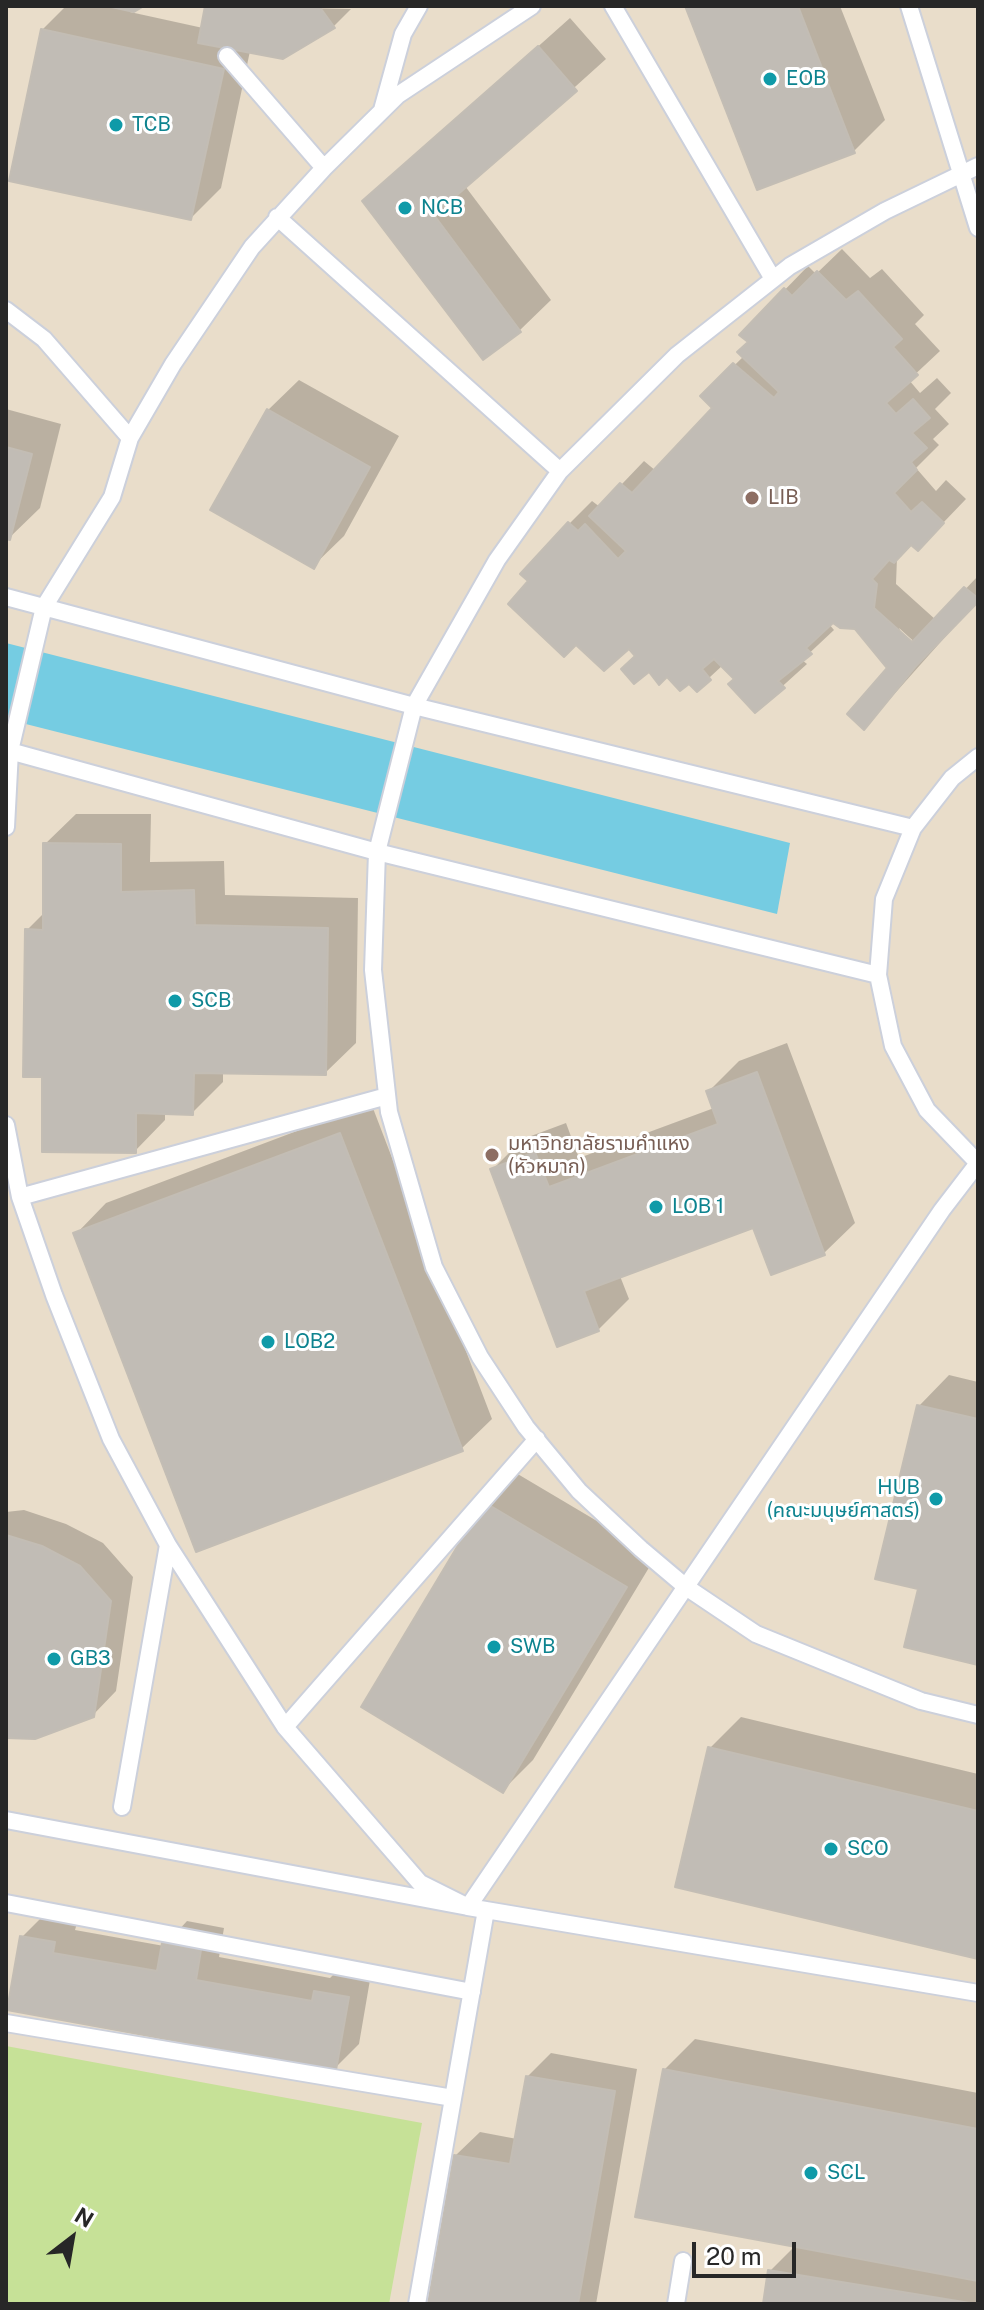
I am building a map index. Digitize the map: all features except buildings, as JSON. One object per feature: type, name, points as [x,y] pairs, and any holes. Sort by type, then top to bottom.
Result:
[{"type":"lane","points":[[382,112],[403,34],[419,6]]},
{"type":"lane","points":[[6,827],[10,746],[44,607],[112,497],[130,438],[173,364],[252,247],[324,168],[398,95],[532,6]]},
{"type":"lane","points":[[613,6],[773,279]]},
{"type":"lane","points":[[909,6],[978,228]]},
{"type":"lane","points":[[227,56],[324,168]]},
{"type":"lane","points":[[978,166],[885,211],[773,279],[677,355],[560,471],[497,560],[414,706],[377,852],[373,970],[387,1096],[411,1195],[434,1267],[480,1357],[537,1439],[579,1491],[686,1587],[756,1634],[921,1701],[978,1715]]},
{"type":"lane","points":[[277,217],[560,471]]},
{"type":"lane","points":[[6,310],[44,339],[130,438]]},
{"type":"lane","points":[[6,597],[414,706],[913,828]]},
{"type":"lane","points":[[10,746],[377,852],[878,975]]},
{"type":"lane","points":[[468,1907],[942,1210],[978,1163],[927,1110],[906,1072],[893,1046],[878,975],[884,899],[913,828],[952,778],[978,757]]},
{"type":"lane","points":[[20,1197],[387,1096]]},
{"type":"lane","points":[[6,1125],[20,1197],[111,1439],[168,1545],[285,1727],[420,1883],[468,1907]]},
{"type":"lane","points":[[285,1727],[537,1439]]},
{"type":"lane","points":[[122,1807],[168,1545]]},
{"type":"lane","points":[[6,1820],[468,1907],[978,1993]]},
{"type":"lane","points":[[6,1903],[472,1992]]},
{"type":"lane","points":[[417,2304],[486,1910]]},
{"type":"lane","points":[[6,2023],[453,2098]]},
{"type":"lane","points":[[676,2304],[683,2261]]},
{"type":"shaded area","name":"มหาวิทยาลัยรามคำแหง (หัวหมาก)","points":[[6,6],[978,6],[978,2304],[6,2304]]},
{"type":"green space","points":[[6,2046],[422,2123],[389,2304],[6,2304]]},
{"type":"water","points":[[6,643],[790,843],[777,914],[6,719]]},
{"type":"place","name":"EOB","points":[[770,79]]},
{"type":"place","name":"TCB","points":[[116,125]]},
{"type":"place","name":"NCB","points":[[405,208]]},
{"type":"place","name":"LIB","points":[[752,498]]},
{"type":"place","name":"SCB","points":[[175,1001]]},
{"type":"place","name":"มหาวิทยาลัยรามคำแหง (หัวหมาก)","points":[[492,1155]]},
{"type":"place","name":"LOB 1","points":[[656,1207]]},
{"type":"place","name":"LOB2","points":[[268,1342]]},
{"type":"place","name":"HUB (คณะมนุษย์ศาสตร์)","points":[[936,1499]]},
{"type":"place","name":"SWB","points":[[494,1647]]},
{"type":"place","name":"GB3","points":[[54,1659]]},
{"type":"place","name":"SCO","points":[[831,1849]]},
{"type":"place","name":"SCL","points":[[811,2173]]}]
